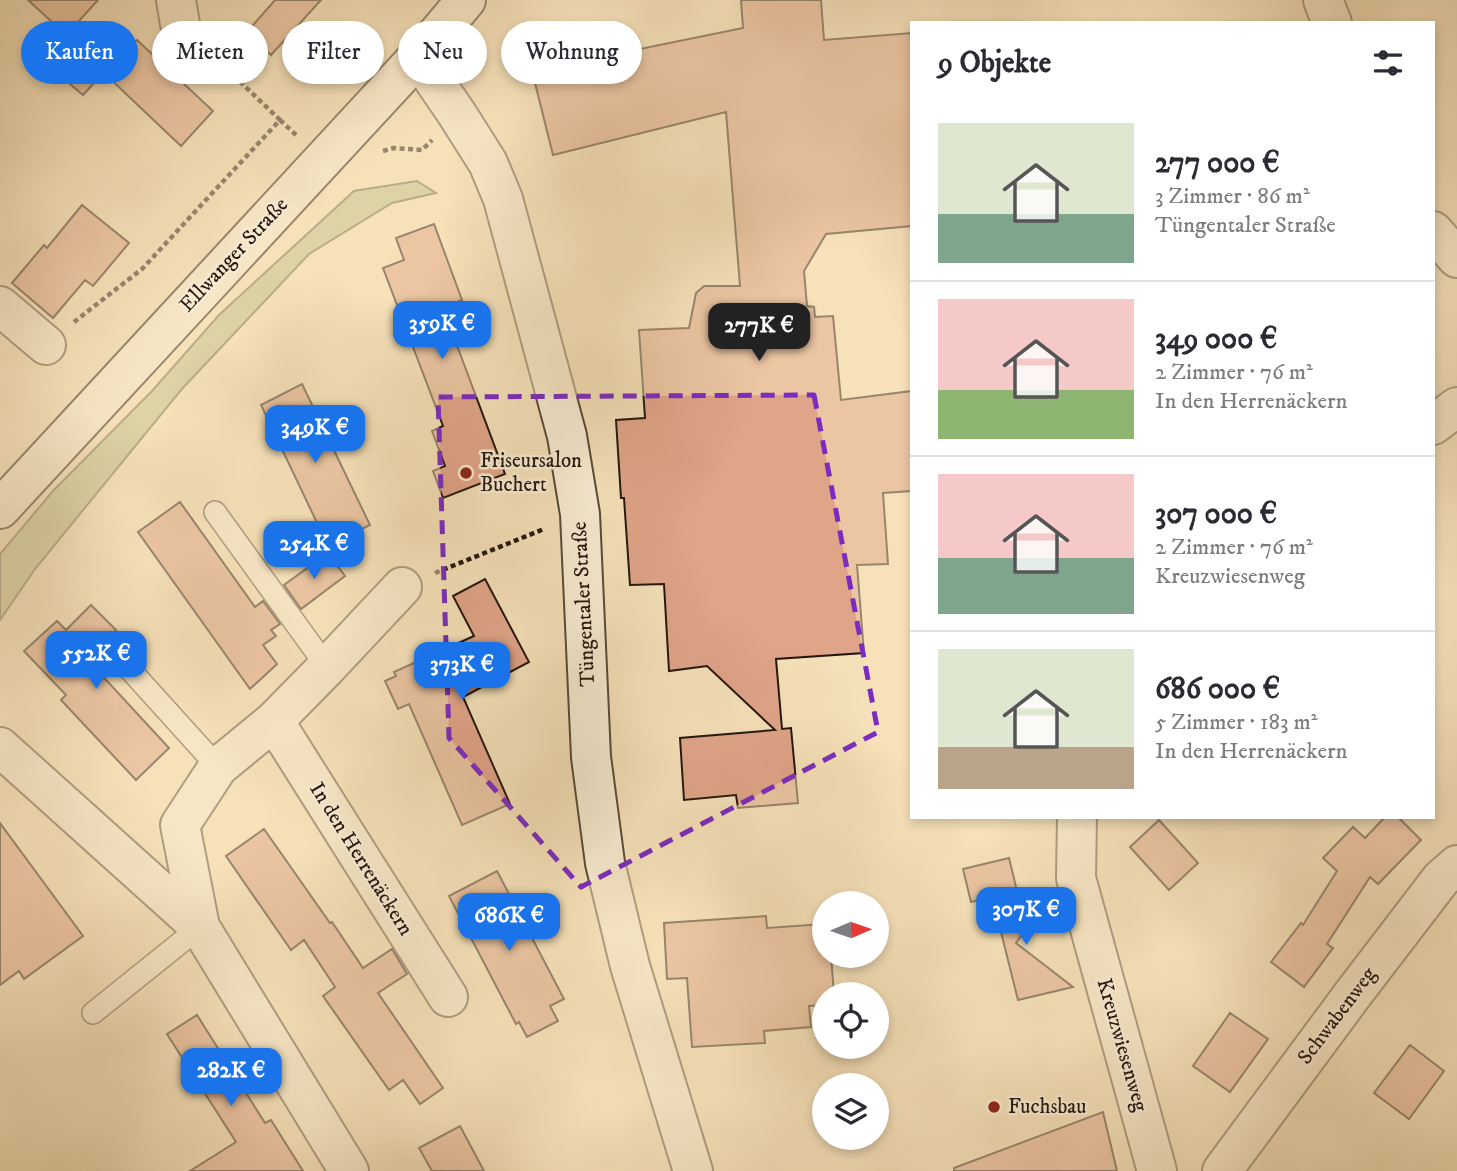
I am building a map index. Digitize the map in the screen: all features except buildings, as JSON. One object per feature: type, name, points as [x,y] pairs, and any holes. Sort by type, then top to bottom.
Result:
[{"type":"street","name":"Ellwanger Straße","points":[[448,21],[466,0]]},
{"type":"street","points":[[1322,0],[1331,21]]},
{"type":"street","name":"Ellwanger Straße","points":[[0,509],[398,79]]},
{"type":"street","name":"Tüngentaler Straße","points":[[436,84],[488,163],[503,200],[567,436],[580,514],[591,757],[605,863],[630,966],[693,1171]]},
{"type":"street","points":[[1435,233],[1457,258]]},
{"type":"street","points":[[0,306],[46,345]]},
{"type":"street","points":[[1435,424],[1457,407]]},
{"type":"street","points":[[200,927],[180,825],[218,767],[274,721],[402,587]]},
{"type":"street","name":"In den Herrenäckern","points":[[274,721],[448,997]]},
{"type":"street","points":[[0,747],[200,927],[349,1171]]},
{"type":"street","name":"Kreuzwiesenweg","points":[[1077,819],[1076,878],[1157,1171]]},
{"type":"street","name":"Schwabenweg","points":[[1222,1171],[1441,879],[1457,865]]},
{"type":"lane","points":[[215,512],[327,667]]},
{"type":"lane","points":[[124,663],[218,767]]},
{"type":"lane","points":[[93,1013],[200,927]]},
{"type":"path","points":[[178,12],[300,137]]},
{"type":"path","points":[[46,345],[142,269],[281,120]]},
{"type":"path","points":[[402,587],[580,514]]},
{"type":"highlighted area","points":[[814,395],[878,732],[581,887],[449,738],[438,397]]},
{"type":"green space","points":[[417,181],[436,193],[392,203],[309,254],[181,390],[35,569],[0,620],[0,554],[53,491],[152,391],[219,315],[354,191]]},
{"type":"place","name":"Friseursalon Buchert","points":[[466,473]]},
{"type":"place","name":"Fuchsbau","points":[[994,1107]]}]
